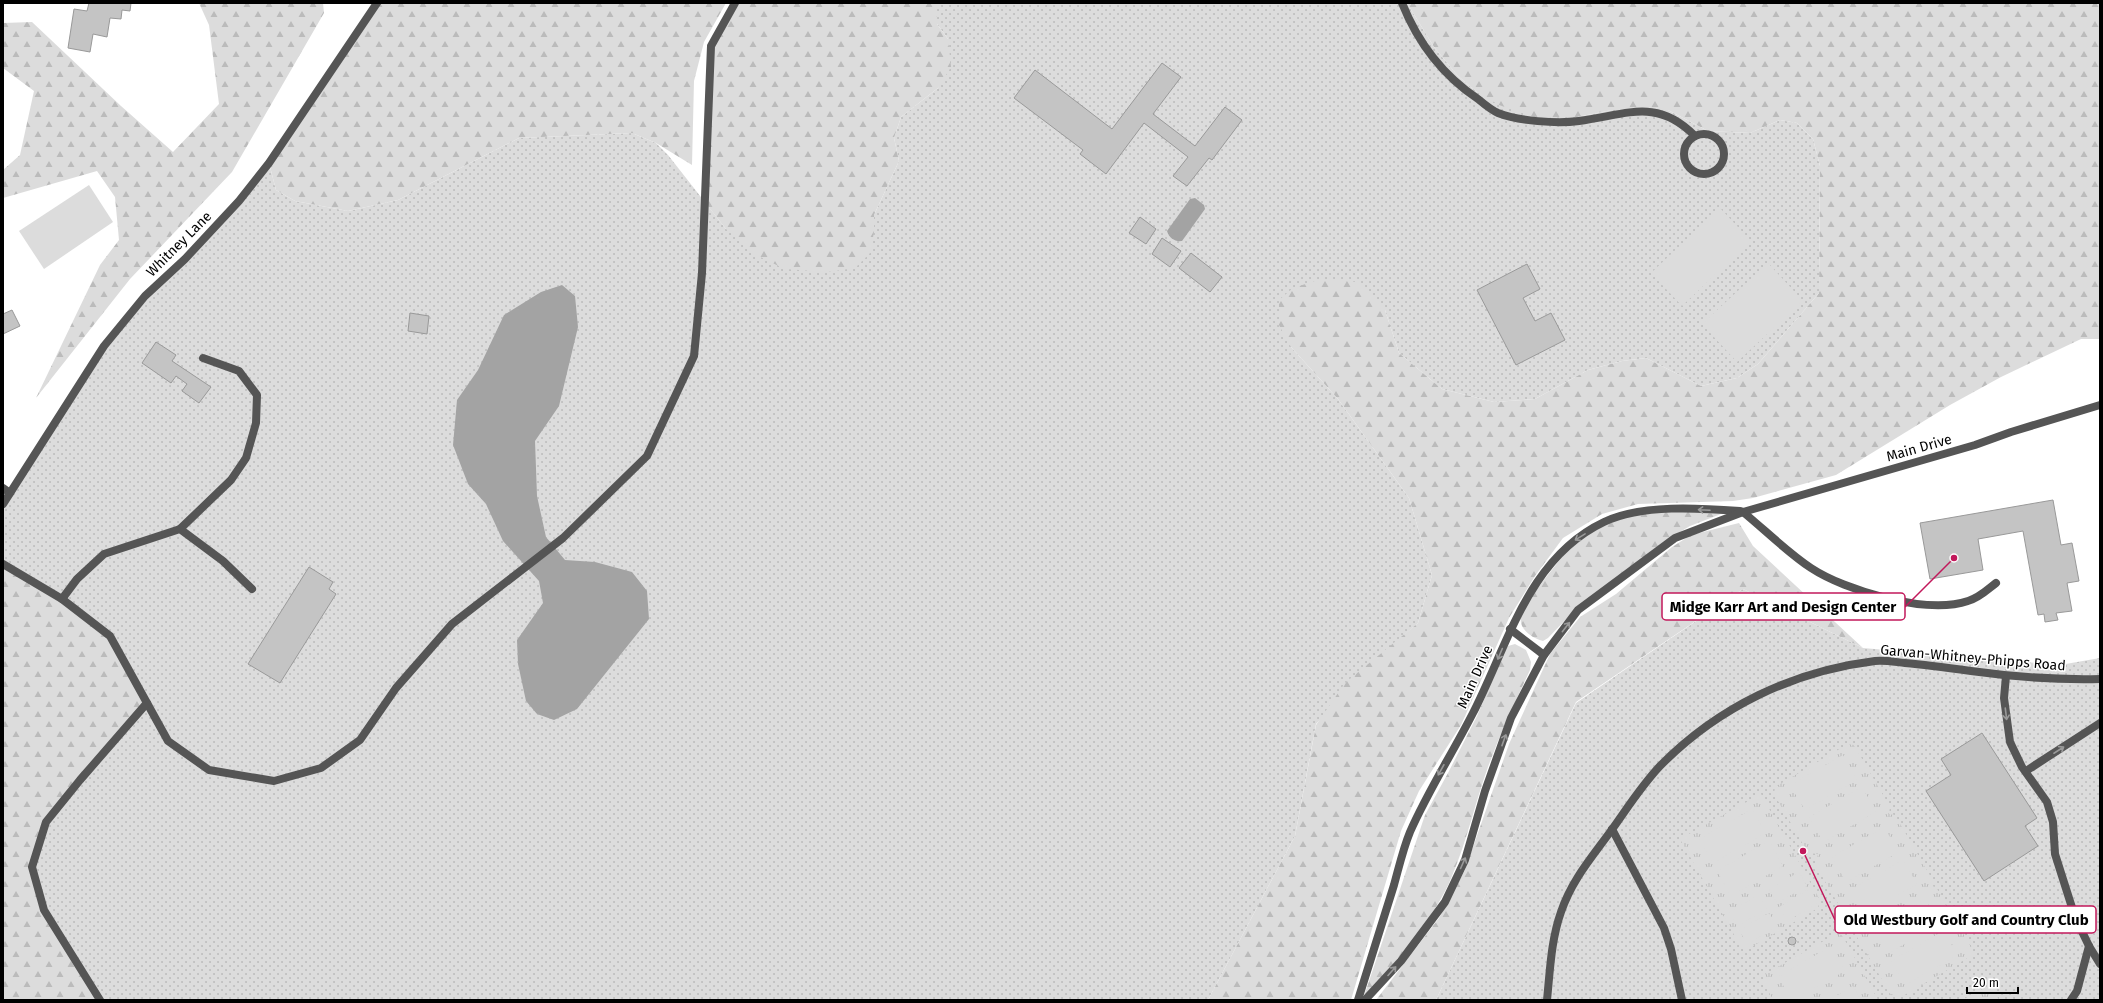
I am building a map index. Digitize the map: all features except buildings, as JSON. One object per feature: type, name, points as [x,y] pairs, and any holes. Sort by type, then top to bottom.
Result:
[{"type":"street","name":"Whitney Lane","points":[[3,504],[6,490],[104,346],[145,296],[185,259],[239,202],[269,163],[377,3]]},
{"type":"street","points":[[3,564],[62,599],[110,636],[168,741],[208,770],[274,781],[321,768],[360,740],[396,688],[452,624],[563,538],[647,456],[694,356],[702,273],[711,46],[735,3]]},
{"type":"street","points":[[1402,3],[1429,55],[1456,85],[1498,113],[1538,121],[1560,122],[1579,121],[1634,112],[1652,112],[1673,118],[1684,125],[1695,136]]},
{"type":"street","points":[[1708,134],[1720,141],[1725,154],[1723,160],[1715,171],[1703,174],[1691,169],[1687,164],[1685,158],[1686,145],[1695,136],[1708,134]]},
{"type":"street","points":[[62,599],[77,579],[104,554],[180,529],[231,480],[246,458],[256,423],[257,395],[239,371],[203,358]]},
{"type":"street","name":"Main Drive","points":[[1365,1000],[1401,961],[1445,902],[1465,860],[1485,791],[1511,718],[1544,655],[1578,610],[1675,538],[1743,512],[1975,445],[2011,432],[2100,405]]},
{"type":"street","name":"Main Drive","points":[[1358,1000],[1409,834],[1427,795],[1473,714],[1510,629],[1539,578],[1566,546],[1604,522],[1636,513],[1677,508],[1743,512]]},
{"type":"street","points":[[1743,512],[1811,568],[1843,585],[1861,591],[1908,602],[1940,606],[1967,602],[1979,596],[1996,583]]},
{"type":"street","points":[[180,529],[223,561],[252,589]]},
{"type":"street","points":[[1510,629],[1544,655]]},
{"type":"street","name":"Garvan-Whitney-Phipps Road","points":[[1547,1000],[1550,959],[1560,914],[1570,888],[1582,868],[1612,829],[1629,803],[1660,767],[1706,725],[1734,707],[1766,690],[1826,669],[1877,661],[2006,676],[2061,680],[2100,679]]},
{"type":"street","points":[[2006,676],[2004,698],[2010,742],[2026,771],[2047,802],[2053,822],[2055,854],[2075,917],[2089,946],[2100,964]]},
{"type":"street","points":[[100,1000],[44,910],[32,867],[46,822],[80,780],[147,703]]},
{"type":"street","points":[[2026,771],[2100,723]]},
{"type":"street","points":[[1612,829],[1664,928],[1671,949],[1682,1000]]},
{"type":"street","points":[[2071,1000],[2077,991],[2089,946]]},
{"type":"green space","points":[[199,3],[323,3],[324,13],[232,172],[130,279],[36,398],[100,265],[119,240],[115,197],[97,171],[3,198],[3,170],[20,155],[34,91],[3,68],[3,23],[32,22],[121,106],[173,152],[219,104],[209,25]]},
{"type":"green space","points":[[377,3],[726,3],[704,42],[694,81],[692,165],[656,143],[632,133],[519,138],[398,200],[348,211],[295,201],[276,190],[269,163]]},
{"type":"green space","points":[[736,3],[937,3],[937,24],[948,39],[951,67],[938,88],[901,117],[894,138],[899,161],[874,215],[874,232],[870,253],[855,268],[828,272],[785,269],[756,255],[726,229],[707,205],[711,46]]},
{"type":"green space","points":[[937,3],[1407,3],[1434,47],[1458,76],[1477,92],[1577,117],[1612,110],[1668,110],[1708,131],[1750,133],[1780,120],[1797,123],[1813,139],[1820,166],[1819,293],[1758,364],[1737,378],[1701,386],[1646,358],[1622,361],[1588,370],[1535,399],[1494,402],[1442,389],[1399,353],[1385,310],[1291,347],[1338,399],[1409,498],[1432,575],[1418,623],[1389,648],[1316,724],[1295,836],[1208,1000],[100,1000],[44,910],[32,867],[3,564],[3,504],[104,346],[185,259],[269,163],[276,190],[295,201],[348,211],[398,200],[519,138],[632,133],[656,143],[668,155],[726,229],[874,232],[874,215],[899,161],[894,138],[901,117],[938,88],[948,39],[937,24]]},
{"type":"green space","points":[[1407,3],[2100,3],[2100,339],[2081,339],[2001,377],[1950,405],[1836,475],[1753,498],[1733,501],[1638,504],[1602,514],[1563,538],[1535,576],[1509,618],[1461,725],[1419,791],[1401,831],[1351,1000],[1208,1000],[1295,836],[1316,725],[1345,683],[1418,623],[1432,575],[1409,498],[1338,399],[1291,347],[1279,325],[1279,300],[1293,288],[1321,279],[1357,282],[1385,310],[1399,353],[1442,389],[1494,402],[1535,399],[1588,370],[1622,361],[1646,358],[1701,386],[1737,378],[1758,364],[1819,293],[1820,166],[1813,139],[1797,123],[1780,120],[1750,133],[1708,131],[1668,110],[1612,110],[1577,117],[1537,118],[1499,105],[1477,92],[1458,76],[1434,47]]},
{"type":"green space","points":[[89,185],[113,222],[44,269],[19,231]]},
{"type":"green space","points":[[1720,208],[1751,241],[1682,306],[1651,273]]},
{"type":"green space","points":[[1768,263],[1803,301],[1737,362],[1702,324]]},
{"type":"green space","points":[[1674,511],[1721,514],[1690,526],[1663,542],[1574,611],[1548,638],[1543,641],[1534,638],[1524,629],[1521,616],[1529,601],[1560,559],[1579,540],[1601,526],[1621,518],[1639,514]]},
{"type":"green space","points":[[1739,523],[1753,546],[1863,648],[1743,589],[1576,702],[1436,1000],[1376,1000],[1439,918],[1465,870],[1509,744],[1550,654],[1580,617],[1616,594],[1672,547],[1691,535]]},
{"type":"green space","points":[[3,564],[110,636],[147,703],[47,822],[32,867],[44,910],[100,1000],[3,1000]]},
{"type":"green space","points":[[1743,589],[1863,648],[2060,665],[2100,658],[2100,1000],[1436,1000],[1576,703]]},
{"type":"green space","points":[[1515,644],[1526,650],[1531,662],[1530,670],[1508,718],[1483,781],[1452,876],[1436,907],[1425,923],[1401,955],[1364,996],[1425,815],[1477,716],[1504,653],[1508,646]]},
{"type":"green space","points":[[1848,744],[1854,745],[1890,807],[1889,814],[1895,815],[1932,879],[1930,886],[1936,887],[1972,948],[1971,956],[1901,997],[1891,995],[1857,937],[1859,926],[1850,924],[1815,864],[1818,854],[1808,853],[1774,794],[1775,787]]},
{"type":"green space","points":[[1843,755],[1857,780],[1805,810],[1790,785]]},
{"type":"green space","points":[[1862,787],[1876,812],[1823,842],[1809,817]]},
{"type":"green space","points":[[1761,794],[1820,900],[1818,908],[1748,949],[1741,947],[1680,839]]},
{"type":"green space","points":[[1752,809],[1766,833],[1713,863],[1699,839]]},
{"type":"green space","points":[[1884,827],[1899,852],[1846,882],[1832,857]]},
{"type":"green space","points":[[1769,841],[1783,866],[1731,896],[1717,871]]},
{"type":"green space","points":[[1903,860],[1917,884],[1865,915],[1850,890]]},
{"type":"green space","points":[[1799,872],[1807,886],[1777,903],[1769,889]]},
{"type":"green space","points":[[1809,889],[1817,904],[1787,921],[1779,907]]},
{"type":"green space","points":[[1759,895],[1767,909],[1737,926],[1729,912]]},
{"type":"green space","points":[[1925,899],[1940,924],[1887,954],[1873,929]]},
{"type":"green space","points":[[1769,913],[1777,927],[1747,944],[1739,930]]},
{"type":"green space","points":[[1943,931],[1958,955],[1905,985],[1891,961]]},
{"type":"green space","points":[[1836,934],[1842,935],[1878,1000],[1773,1000],[1763,982],[1765,974]]},
{"type":"green space","points":[[1831,946],[1845,971],[1792,1000],[1778,977]]},
{"type":"green space","points":[[1853,986],[1861,1000],[1829,1000]]},
{"type":"green space","points":[[1985,988],[1994,990],[1999,1000],[1962,1000]]},
{"type":"shaded area","points":[[1195,198],[1204,205],[1205,209],[1182,241],[1171,238],[1167,231],[1190,199]]},
{"type":"shaded area","points":[[562,285],[575,296],[578,327],[559,406],[535,441],[537,496],[546,537],[565,560],[595,562],[632,572],[647,591],[649,619],[577,709],[554,720],[537,714],[526,701],[518,664],[517,640],[543,603],[539,581],[503,541],[486,504],[468,484],[453,445],[457,400],[478,370],[504,315],[541,292]]},
{"type":"place","name":"Midge Karr Art and Design Center","points":[[1954,558]]},
{"type":"place","name":"Old Westbury Golf and Country Club","points":[[1803,851]]}]
